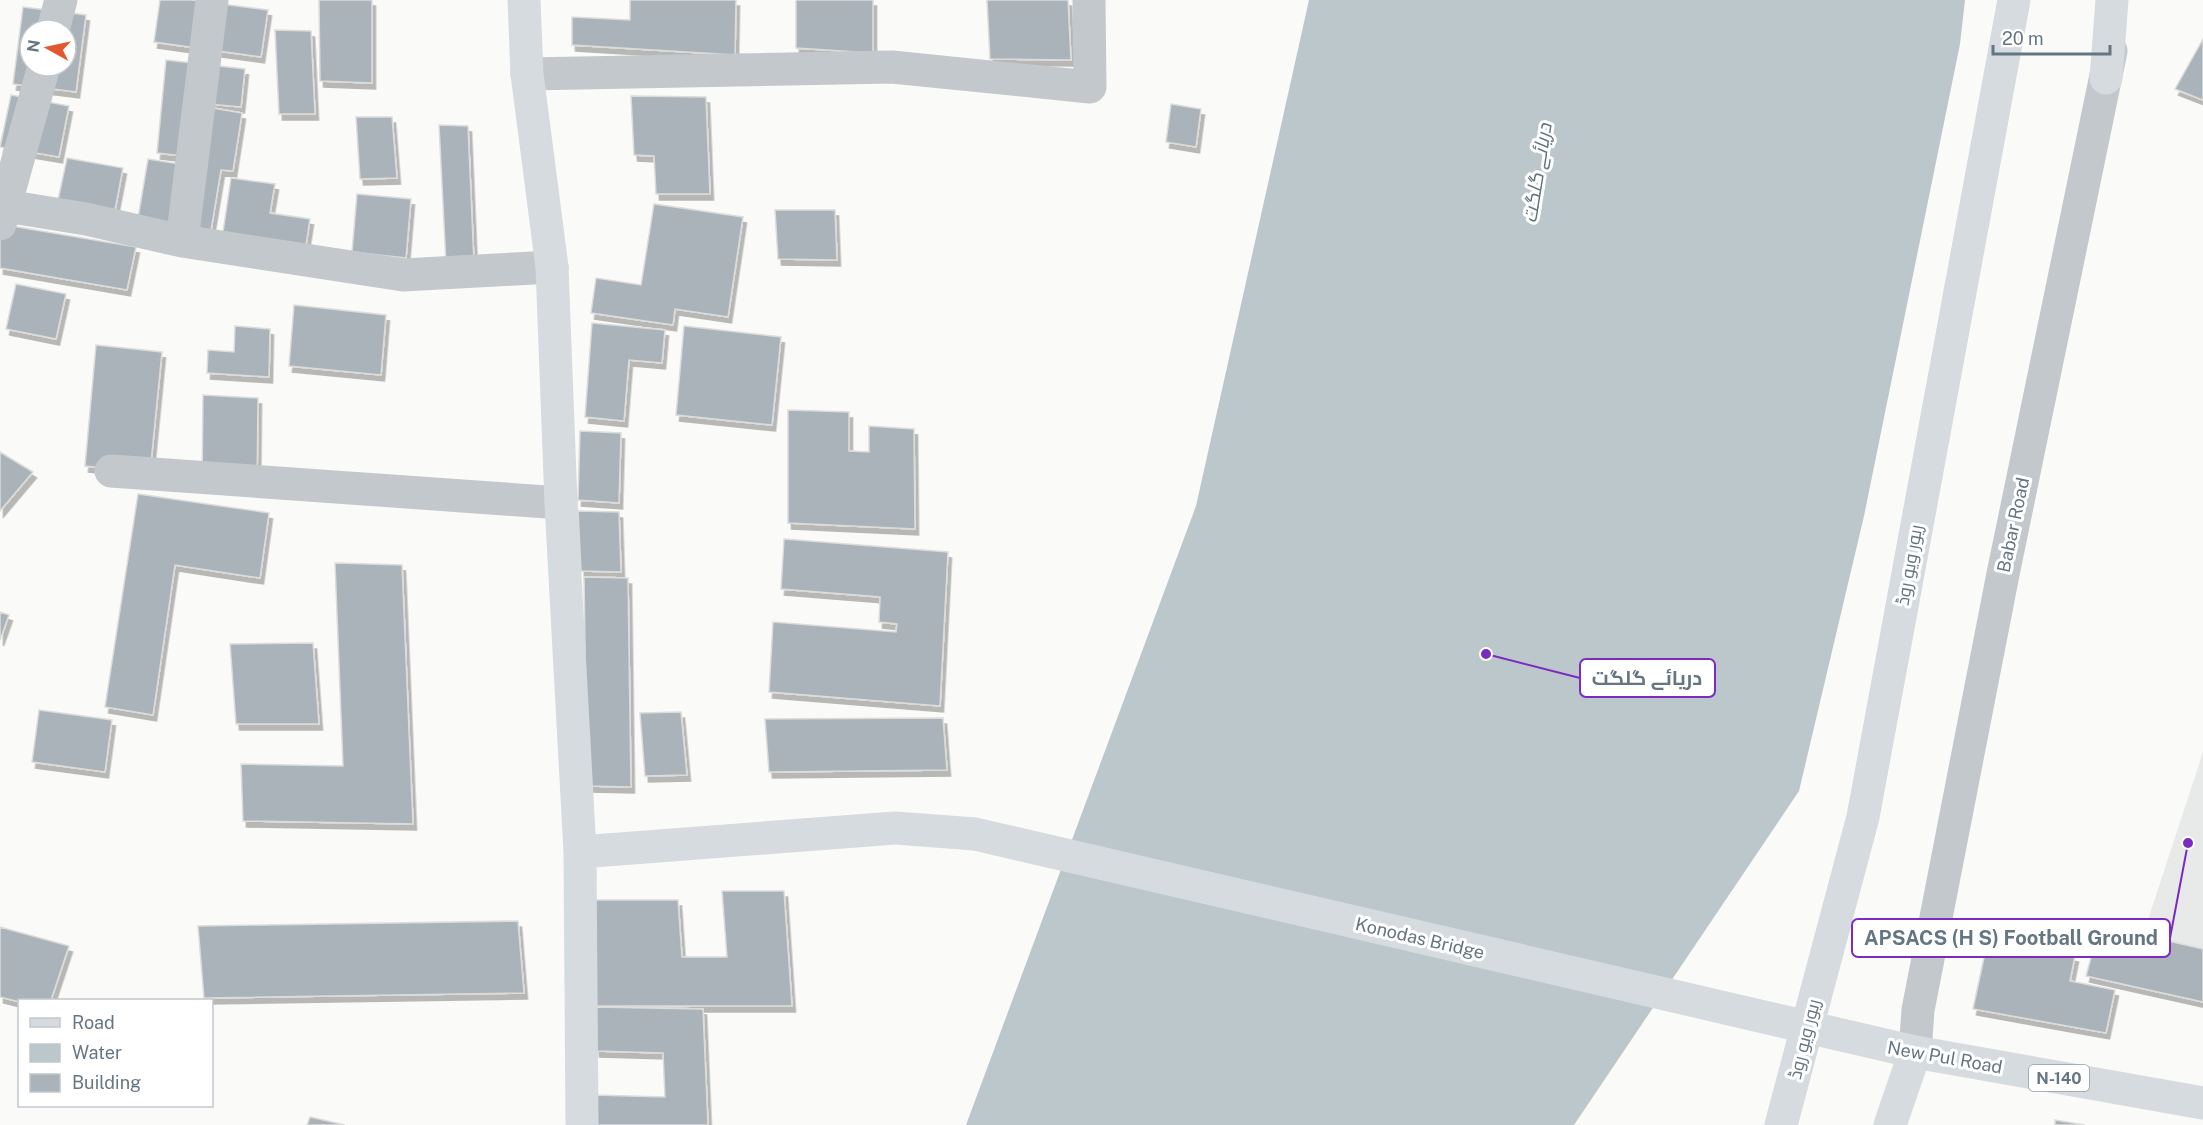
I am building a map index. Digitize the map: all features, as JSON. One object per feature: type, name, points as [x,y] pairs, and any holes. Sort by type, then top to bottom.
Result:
[{"type":"main road","points":[[524,0],[527,74],[552,267],[561,503],[580,852],[582,1125]]},
{"type":"main road","name":"ریور ویو روڈ","points":[[1781,1125],[1863,817],[2014,0]]},
{"type":"main road","points":[[2106,78],[2112,0]]},
{"type":"main road","name":"Konodas Bridge","points":[[580,852],[895,828],[975,834],[1865,1042]]},
{"type":"main road","name":"New Pul Road","points":[[1865,1042],[2203,1103]]},
{"type":"main road","points":[[1890,1125],[1915,1052]]},
{"type":"street","points":[[56,18],[61,0]]},
{"type":"street","points":[[183,242],[212,0]]},
{"type":"street","points":[[527,74],[892,67],[1090,87],[1089,0]]},
{"type":"street","name":"Babar Road","points":[[1915,1052],[1918,1010],[2002,574],[2121,0]]},
{"type":"street","points":[[41,78],[2,212],[86,219],[183,242],[403,275],[552,267]]},
{"type":"street","points":[[111,471],[561,503]]},
{"type":"shaded area","points":[[2203,752],[2203,949],[2143,935]]},
{"type":"water","name":"دریائے گلگت","points":[[1309,0],[1965,0],[1960,44],[1864,516],[1799,791],[1574,1125],[966,1125],[1196,506]]},
{"type":"building","points":[[160,0],[192,0],[268,10],[261,57],[154,42]]},
{"type":"building","points":[[319,0],[372,0],[372,83],[320,81]]},
{"type":"building","points":[[630,0],[736,0],[735,55],[572,45],[572,17],[630,20]]},
{"type":"building","points":[[796,0],[873,0],[873,53],[796,48]]},
{"type":"building","points":[[987,0],[1068,0],[1071,60],[990,59]]},
{"type":"building","points":[[23,7],[86,15],[78,77],[78,18],[22,18]]},
{"type":"building","points":[[275,30],[311,31],[315,114],[279,114]]},
{"type":"building","points":[[2203,39],[2203,100],[2175,89]]},
{"type":"building","points":[[18,46],[18,78],[78,78],[76,92],[13,84]]},
{"type":"building","points":[[166,60],[245,69],[241,107],[197,103],[192,157],[157,153]]},
{"type":"building","points":[[11,95],[69,106],[59,157],[0,147]]},
{"type":"building","points":[[631,96],[706,97],[710,194],[656,194],[654,156],[634,155]]},
{"type":"building","points":[[1171,104],[1201,109],[1196,147],[1166,142]]},
{"type":"building","points":[[207,107],[242,113],[233,171],[221,170],[211,230],[138,218],[148,159],[198,167]]},
{"type":"building","points":[[356,117],[392,117],[397,178],[360,179]]},
{"type":"building","points":[[439,125],[468,126],[474,263],[446,263]]},
{"type":"building","points":[[67,158],[123,168],[115,210],[58,200]]},
{"type":"building","points":[[231,178],[275,184],[270,213],[310,219],[306,245],[223,232]]},
{"type":"building","points":[[357,194],[411,199],[406,258],[352,252]]},
{"type":"building","points":[[654,204],[743,217],[728,317],[675,309],[673,325],[591,313],[596,278],[641,285]]},
{"type":"building","points":[[775,210],[835,210],[837,260],[778,259]]},
{"type":"building","points":[[0,224],[136,247],[127,290],[0,268]]},
{"type":"building","points":[[16,284],[66,294],[56,339],[6,329]]},
{"type":"building","points":[[294,305],[386,315],[381,375],[289,366]]},
{"type":"building","points":[[592,323],[665,330],[662,363],[629,360],[624,421],[585,417]]},
{"type":"building","points":[[235,326],[270,329],[269,377],[207,373],[208,350],[234,352]]},
{"type":"building","points":[[684,326],[781,337],[772,425],[676,415]]},
{"type":"building","points":[[96,345],[162,352],[150,473],[85,466]]},
{"type":"building","points":[[203,395],[258,398],[257,488],[202,485]]},
{"type":"building","points":[[788,410],[849,412],[849,451],[869,452],[869,426],[914,429],[915,529],[788,523]]},
{"type":"building","points":[[580,431],[621,433],[619,503],[578,500]]},
{"type":"building","points":[[0,452],[33,472],[0,511]]},
{"type":"building","points":[[138,494],[269,513],[260,578],[175,565],[153,715],[105,707]]},
{"type":"building","points":[[578,511],[619,512],[621,572],[581,571]]},
{"type":"building","points":[[784,539],[948,552],[940,706],[769,692],[773,622],[896,632],[897,624],[879,622],[880,597],[781,589]]},
{"type":"building","points":[[335,563],[402,565],[413,824],[243,821],[241,764],[343,766]]},
{"type":"building","points":[[584,577],[628,578],[631,787],[587,786]]},
{"type":"building","points":[[0,612],[9,615],[0,640]]},
{"type":"building","points":[[313,643],[319,724],[236,724],[230,644]]},
{"type":"building","points":[[39,710],[112,720],[105,772],[32,762]]},
{"type":"building","points":[[681,712],[687,775],[645,776],[640,713]]},
{"type":"building","points":[[943,718],[947,770],[769,772],[765,719]]},
{"type":"building","points":[[722,891],[784,891],[792,1006],[589,1006],[582,900],[678,900],[682,957],[727,957]]},
{"type":"building","points":[[518,921],[524,993],[204,998],[198,926]]},
{"type":"building","points":[[2100,925],[2203,949],[2203,1002],[2086,976]]},
{"type":"building","points":[[0,927],[69,946],[51,999],[18,999],[18,1002],[0,997]]},
{"type":"building","points":[[1988,939],[2075,956],[2070,981],[2115,990],[2106,1033],[1973,1009]]},
{"type":"building","points":[[594,1007],[703,1009],[708,1125],[595,1125],[593,1095],[665,1097],[663,1053],[596,1051]]},
{"type":"building","points":[[310,1117],[345,1125],[307,1125]]},
{"type":"building","points":[[2055,1120],[2085,1125],[2055,1125]]},
{"type":"place","name":"دریائے گلگت","points":[[1486,654]]},
{"type":"place","name":"APSACS (H S) Football Ground","points":[[2188,843]]}]
